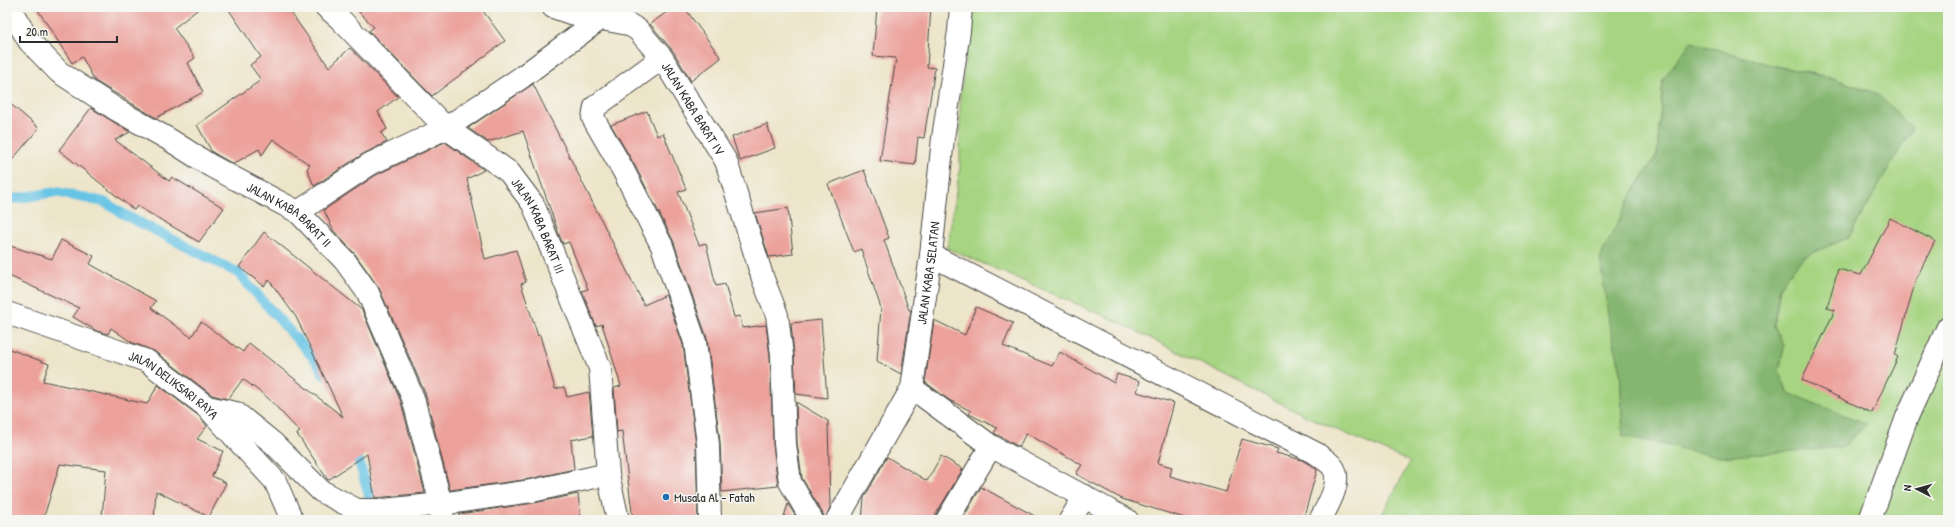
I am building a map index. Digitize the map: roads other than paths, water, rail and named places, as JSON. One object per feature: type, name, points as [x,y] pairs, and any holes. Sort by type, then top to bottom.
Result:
[{"type":"street","name":"JALAN KABA BARAT II","points":[[9,7],[29,41],[59,72],[117,110],[211,166],[298,212],[345,261],[368,293],[413,398],[442,512]]},
{"type":"street","name":"JALAN KABA BARAT III","points":[[326,7],[340,19],[446,128],[509,172],[533,204],[600,368],[608,474],[618,520]]},
{"type":"street","name":"JALAN KABA BARAT IV","points":[[553,7],[570,13],[628,24],[638,30],[662,58],[726,161],[778,322],[782,355],[785,444],[790,482],[812,520]]},
{"type":"street","name":"JALAN KABA SELATAN","points":[[837,520],[912,388],[931,255],[943,138],[959,31],[961,7]]},
{"type":"street","points":[[298,212],[370,164],[446,128],[522,76],[600,19]]},
{"type":"street","points":[[662,58],[595,107],[593,118],[623,170],[662,246],[695,342],[708,444],[710,520]]},
{"type":"street","points":[[931,255],[1318,454],[1333,467],[1336,478],[1333,494],[1320,520]]},
{"type":"street","name":"JALAN DELIKSARI RAYA","points":[[7,313],[147,361],[207,407],[275,481],[292,520]]},
{"type":"street","points":[[1870,520],[1907,417],[1948,327]]},
{"type":"street","points":[[912,388],[991,446],[1127,520]]},
{"type":"street","points":[[207,407],[236,413],[273,443],[322,491],[357,510],[442,512],[608,474]]},
{"type":"street","points":[[947,520],[991,446]]},
{"type":"street","points":[[1070,520],[1085,496]]},
{"type":"waterway","points":[[7,200],[56,192],[104,202],[125,215],[238,273],[318,363],[324,375]]},
{"type":"waterway","points":[[355,448],[369,495],[370,512]]},
{"type":"place","name":"Musala Al - Fatah","points":[[666,497]]}]
